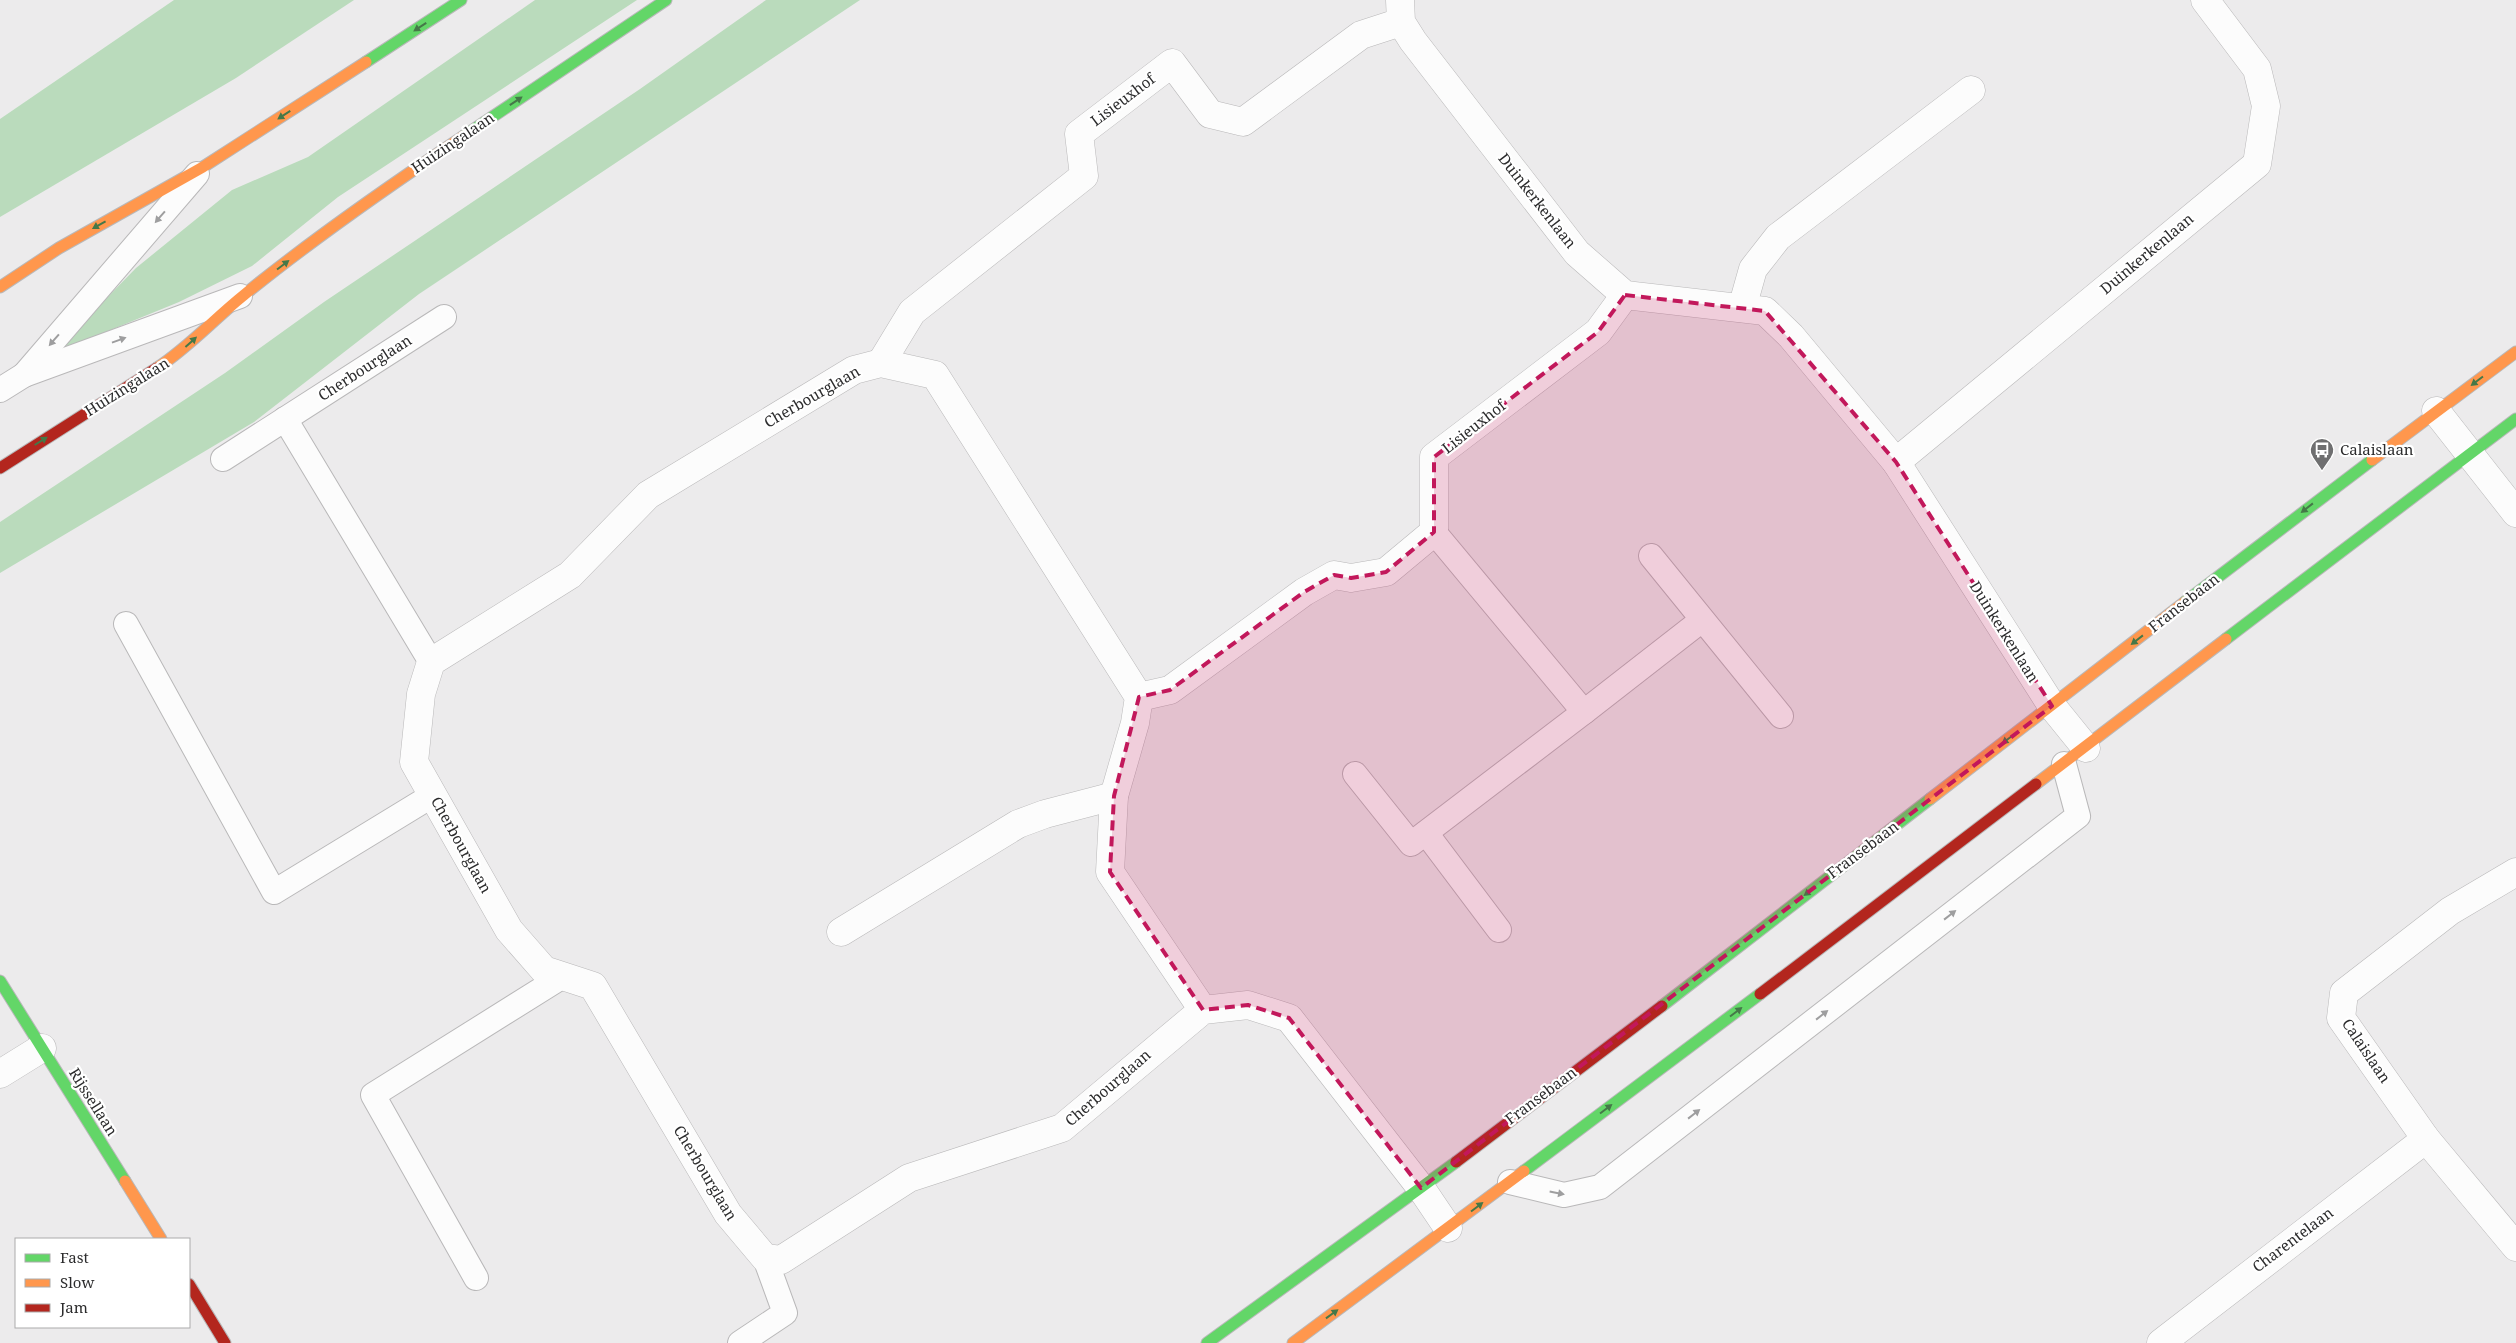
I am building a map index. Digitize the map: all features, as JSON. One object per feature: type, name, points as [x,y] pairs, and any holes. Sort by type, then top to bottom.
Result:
[{"type":"street","name":"Huizingalaan","points":[[0,287],[59,248],[203,167],[461,0]]},
{"type":"street","name":"Huizingalaan","points":[[0,468],[179,354],[244,294],[397,181],[666,0]]},
{"type":"street","name":"Duinkerkenlaan","points":[[1896,462],[2257,164],[2266,106],[2257,69],[2205,0]]},
{"type":"street","name":"Duinkerkenlaan","points":[[1400,11],[1413,41],[1578,253],[1625,295],[1765,311],[1791,336],[1896,462],[2052,706],[2086,748]]},
{"type":"street","name":"Lisieuxhof","points":[[881,363],[912,312],[1084,176],[1079,134],[1172,63],[1210,114],[1243,122],[1361,35],[1400,11]]},
{"type":"street","points":[[1742,308],[1753,269],[1778,238],[1970,90]]},
{"type":"street","name":"Lisieuxhof","points":[[1434,532],[1434,457],[1598,332],[1625,295]]},
{"type":"street","name":"Fransebaan","points":[[1206,1343],[1421,1188],[2052,706],[2345,478],[2516,352]]},
{"type":"street","name":"Cherbourglaan","points":[[1139,697],[935,376],[881,363],[854,370],[648,495],[570,574],[431,662],[422,694],[414,762],[509,930],[544,970],[593,986],[728,1214],[765,1258],[781,1260],[909,1178],[1062,1128],[1203,1010]]},
{"type":"street","points":[[2436,411],[2516,513]]},
{"type":"street","points":[[1293,1343],[2086,748],[2516,419]]},
{"type":"street","points":[[1434,532],[1386,572],[1351,578],[1334,575],[1304,592],[1170,690],[1139,697],[1135,723],[1114,796],[1110,872],[1203,1010],[1248,1005],[1289,1018],[1421,1188],[1448,1228]]},
{"type":"street","points":[[841,932],[1018,824],[1045,814],[1114,796]]},
{"type":"street","name":"Calaislaan","points":[[2516,872],[2450,911],[2344,993],[2341,1018],[2426,1139],[2516,1247]]},
{"type":"street","name":"Rijssellaan","points":[[0,981],[160,1238]]},
{"type":"street","points":[[0,1074],[42,1048]]},
{"type":"street","name":"Charentelaan","points":[[2161,1343],[2426,1139]]},
{"type":"street","points":[[190,1286],[225,1343]]},
{"type":"lane","name":"Huizingalaan","points":[[24,375],[203,167]]},
{"type":"lane","name":"Huizingalaan","points":[[0,390],[24,375],[244,294]]},
{"type":"lane","name":"Cherbourglaan","points":[[223,459],[444,317]]},
{"type":"lane","points":[[285,418],[431,662]]},
{"type":"lane","points":[[1434,532],[1584,712]]},
{"type":"lane","points":[[1651,556],[1781,716]]},
{"type":"lane","points":[[1355,774],[1410,844],[1702,620]]},
{"type":"lane","points":[[126,624],[274,892],[433,795]]},
{"type":"lane","points":[[1510,1182],[1564,1196],[1600,1187],[2078,816],[2064,764]]},
{"type":"lane","points":[[1426,833],[1499,930]]},
{"type":"lane","points":[[476,1278],[373,1095],[563,976]]},
{"type":"lane","points":[[740,1343],[785,1313],[765,1258]]},
{"type":"highlighted area","points":[[1625,295],[1765,311],[1896,462],[2052,706],[1421,1188],[1289,1018],[1248,1005],[1203,1010],[1110,872],[1114,796],[1139,697],[1170,690],[1304,592],[1334,575],[1351,578],[1386,572],[1434,532],[1434,457],[1598,332]]},
{"type":"green space","points":[[174,0],[354,0],[236,78],[0,217],[0,119]]},
{"type":"green space","points":[[535,0],[637,0],[338,197],[252,266],[179,302],[52,354],[136,268],[232,190],[308,157]]},
{"type":"green space","points":[[766,0],[860,0],[419,294],[254,422],[0,573],[0,522],[225,373],[324,302],[640,89]]},
{"type":"traffic: fast","points":[[366,62],[461,0]]},
{"type":"traffic: fast","points":[[464,136],[666,0]]},
{"type":"traffic: fast","points":[[2226,639],[2516,419]]},
{"type":"traffic: fast","points":[[2185,602],[2372,460]]},
{"type":"traffic: fast","points":[[1662,1006],[1930,799]]},
{"type":"traffic: fast","points":[[0,981],[125,1181]]},
{"type":"traffic: fast","points":[[1524,1171],[1760,994]]},
{"type":"traffic: fast","points":[[1207,1343],[1456,1162]]},
{"type":"traffic: slow","points":[[0,287],[59,248],[203,167],[366,62]]},
{"type":"traffic: slow","points":[[157,368],[297,253],[380,193],[464,136]]},
{"type":"traffic: slow","points":[[2372,460],[2516,352]]},
{"type":"traffic: slow","points":[[1930,799],[2185,602]]},
{"type":"traffic: slow","points":[[2036,784],[2226,639]]},
{"type":"traffic: slow","points":[[1293,1343],[1524,1171]]},
{"type":"traffic: slow","points":[[125,1181],[160,1238]]},
{"type":"traffic: jam","points":[[0,468],[157,368]]},
{"type":"traffic: jam","points":[[1760,994],[2036,784]]},
{"type":"traffic: jam","points":[[1456,1162],[1662,1006]]},
{"type":"traffic: jam","points":[[190,1286],[225,1343]]},
{"type":"place","name":"Calaislaan","points":[[2322,471]]}]
